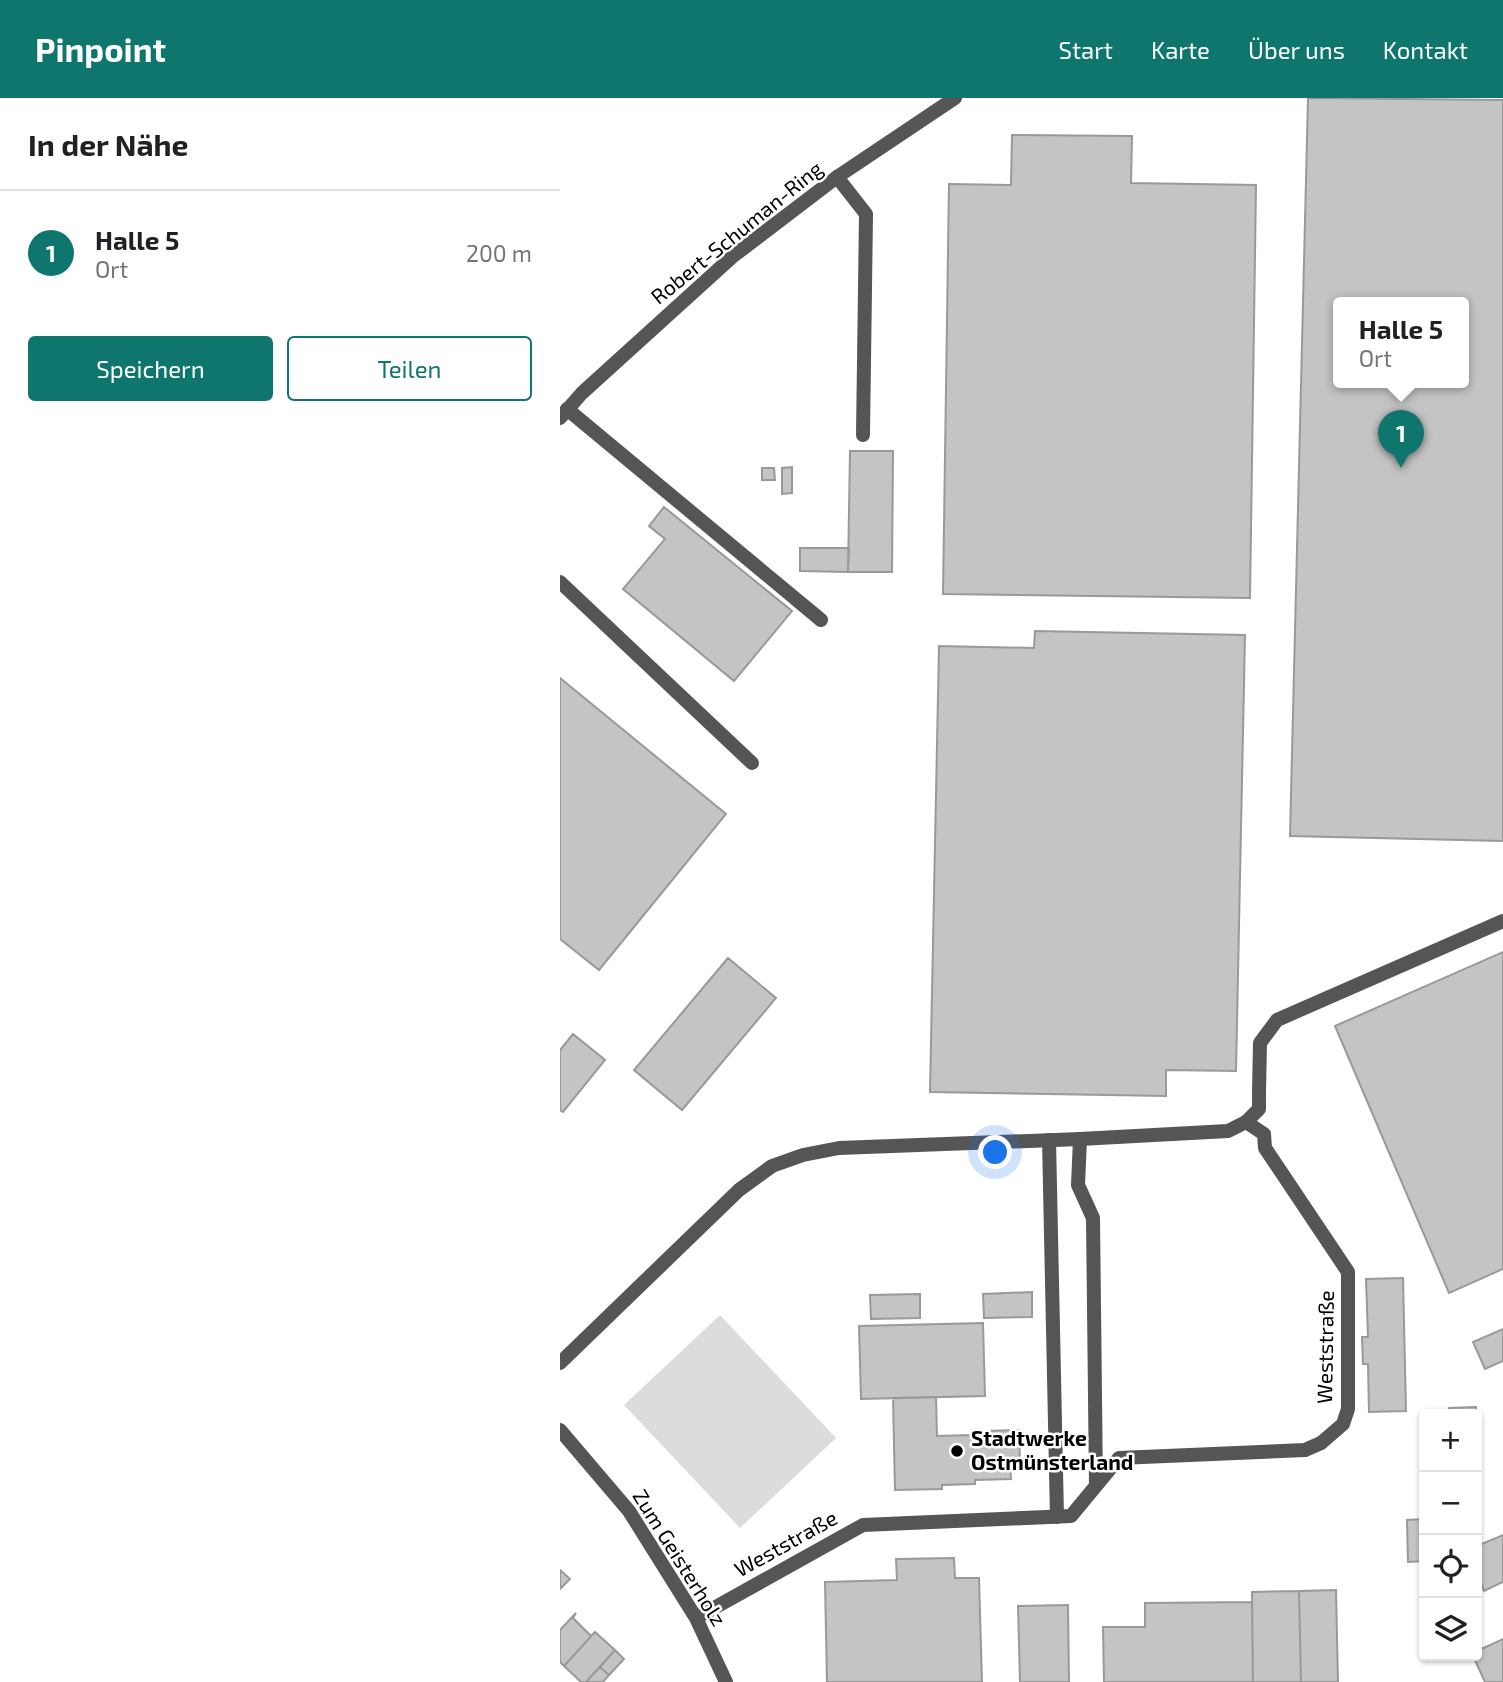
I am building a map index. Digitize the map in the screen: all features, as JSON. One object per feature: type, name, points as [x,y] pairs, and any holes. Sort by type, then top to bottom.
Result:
[{"type":"street","name":"Robert-Schuman-Ring","points":[[564,413],[582,393],[733,257],[837,177],[955,98]]},
{"type":"street","points":[[837,177],[866,214],[863,435]]},
{"type":"street","points":[[564,413],[821,620]]},
{"type":"street","points":[[560,582],[752,763]]},
{"type":"street","points":[[560,1363],[739,1189],[772,1166],[803,1155],[839,1148],[1228,1131],[1246,1122],[1259,1109],[1260,1043],[1277,1020],[1503,921]]},
{"type":"street","name":"Weststraße","points":[[696,1618],[863,1525],[1071,1516],[1119,1458],[1305,1450],[1321,1443],[1343,1424],[1349,1409],[1348,1272],[1265,1148],[1264,1134],[1246,1122]]},
{"type":"street","points":[[1080,1139],[1078,1185],[1093,1218],[1096,1485]]},
{"type":"street","points":[[1049,1140],[1057,1517]]},
{"type":"street","name":"Zum Geisterholz","points":[[560,1430],[629,1511],[696,1618],[726,1682]]},
{"type":"shaded area","points":[[720,1315],[836,1438],[740,1528],[624,1405]]},
{"type":"building","points":[[1308,98],[1503,100],[1503,841],[1290,836]]},
{"type":"building","points":[[1012,135],[1132,136],[1131,183],[1256,185],[1250,598],[943,594],[949,184],[1011,185]]},
{"type":"building","points":[[850,451],[893,451],[892,572],[848,572]]},
{"type":"building","points":[[792,467],[792,493],[782,494],[782,468]]},
{"type":"building","points":[[762,468],[774,468],[775,480],[762,480]]},
{"type":"building","points":[[664,507],[792,611],[734,681],[623,589],[665,539],[649,526]]},
{"type":"building","points":[[800,548],[849,548],[848,572],[800,571]]},
{"type":"building","points":[[1035,631],[1245,635],[1236,1071],[1166,1070],[1166,1096],[930,1092],[939,646],[1034,648]]},
{"type":"building","points":[[560,678],[726,814],[599,970],[560,939]]},
{"type":"building","points":[[1503,952],[1503,1269],[1449,1293],[1335,1026]]},
{"type":"building","points":[[728,958],[776,998],[682,1110],[634,1070]]},
{"type":"building","points":[[573,1034],[605,1060],[563,1112],[560,1110],[560,1050]]},
{"type":"building","points":[[1403,1278],[1406,1411],[1369,1412],[1368,1364],[1363,1364],[1362,1337],[1368,1337],[1366,1279]]},
{"type":"building","points":[[1032,1292],[1032,1317],[984,1318],[983,1294]]},
{"type":"building","points":[[920,1294],[920,1318],[871,1319],[870,1295]]},
{"type":"building","points":[[983,1323],[985,1396],[861,1399],[859,1326]]},
{"type":"building","points":[[1503,1329],[1503,1361],[1485,1369],[1473,1342]]},
{"type":"building","name":"Stadtwerke Ostmünsterland","points":[[936,1397],[937,1436],[972,1435],[972,1438],[986,1438],[986,1431],[1019,1430],[1020,1463],[1010,1463],[1011,1479],[975,1480],[975,1484],[942,1485],[942,1489],[895,1490],[893,1398]]},
{"type":"building","points":[[1476,1407],[1476,1409],[1449,1409]]},
{"type":"building","points":[[1419,1519],[1419,1561],[1408,1562],[1407,1520]]},
{"type":"building","points":[[1503,1535],[1503,1582],[1484,1591],[1482,1586],[1482,1544]]},
{"type":"building","points":[[954,1558],[955,1578],[979,1578],[982,1682],[827,1682],[825,1582],[897,1580],[896,1559]]},
{"type":"building","points":[[560,1570],[570,1579],[560,1589]]},
{"type":"building","points":[[1336,1590],[1338,1682],[1301,1682],[1299,1591]]},
{"type":"building","points":[[1299,1591],[1301,1682],[1253,1682],[1252,1592]]},
{"type":"building","points":[[1252,1602],[1253,1682],[1104,1682],[1103,1627],[1145,1627],[1145,1603]]},
{"type":"building","points":[[1068,1605],[1069,1682],[1020,1682],[1018,1606]]},
{"type":"building","points":[[576,1613],[573,1618],[591,1636],[595,1632],[564,1666],[560,1662],[560,1630]]},
{"type":"building","points":[[595,1632],[615,1650],[586,1682],[581,1682],[564,1666]]},
{"type":"building","points":[[1503,1639],[1503,1682],[1485,1682],[1475,1661],[1482,1661],[1482,1649]]},
{"type":"building","points":[[615,1650],[624,1659],[609,1675],[600,1667]]},
{"type":"building","points":[[600,1667],[609,1675],[603,1682],[586,1682]]},
{"type":"place","name":"Halle 5","points":[[1401,468]]},
{"type":"place","name":"Stadtwerke Ostmünsterland","points":[[957,1451]]}]
